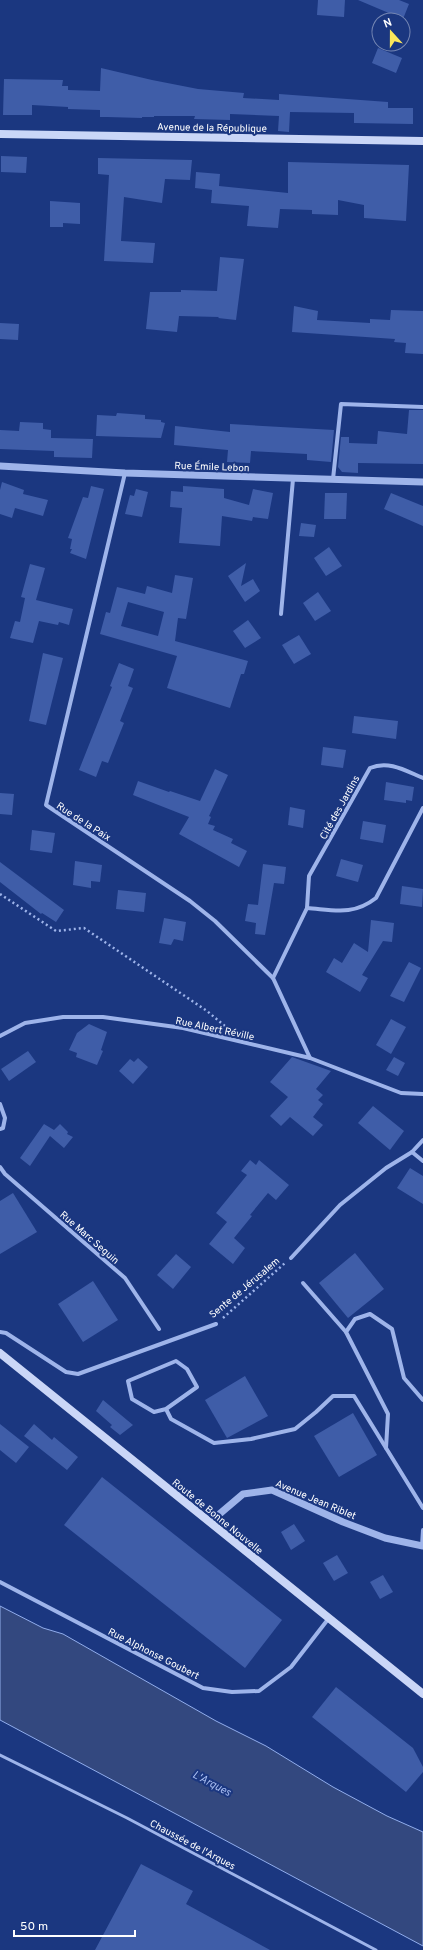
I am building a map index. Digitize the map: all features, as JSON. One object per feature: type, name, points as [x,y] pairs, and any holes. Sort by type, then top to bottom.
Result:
[{"type":"main road","name":"Avenue de la République","points":[[0,134],[423,141]]},
{"type":"main road","name":"Route de Bonne Nouvelle","points":[[0,1353],[423,1694]]},
{"type":"street","points":[[333,480],[341,404],[423,407]]},
{"type":"street","name":"Rue Émile Lebon","points":[[0,466],[125,473],[423,482]]},
{"type":"street","name":"Rue de la Paix","points":[[125,473],[46,805],[190,901],[215,921],[273,978],[310,1058]]},
{"type":"street","points":[[281,614],[292,479]]},
{"type":"street","name":"Cité des Jardins","points":[[273,978],[307,908],[309,876],[370,768],[378,764],[392,765],[423,778]]},
{"type":"street","points":[[307,908],[345,912],[367,906],[376,898],[423,808]]},
{"type":"street","name":"Rue Albert Réville","points":[[0,1036],[25,1023],[63,1017],[103,1017],[183,1028],[310,1058],[401,1093],[423,1094]]},
{"type":"street","points":[[0,1129],[3,1128],[5,1118],[1,1106]]},
{"type":"street","name":"Sente de Jérusalem","points":[[291,1258],[340,1205],[386,1168],[412,1152],[423,1140]]},
{"type":"street","points":[[412,1152],[423,1161]]},
{"type":"street","name":"Rue Marc Seguin","points":[[0,1167],[5,1174],[125,1278],[159,1329]]},
{"type":"street","points":[[303,1283],[346,1332],[388,1414],[386,1448]]},
{"type":"street","points":[[346,1332],[355,1319],[370,1314],[392,1329],[404,1378],[423,1400]]},
{"type":"street","name":"Sente de Jérusalem","points":[[0,1332],[6,1333],[66,1372],[78,1374],[216,1324]]},
{"type":"street","points":[[176,1361],[187,1369],[197,1387],[166,1409],[154,1412],[132,1399],[128,1381],[176,1361]]},
{"type":"street","points":[[166,1409],[170,1419],[214,1443],[250,1439],[294,1429],[316,1412],[333,1396],[354,1396],[423,1508]]},
{"type":"street","name":"Avenue Jean Riblet","points":[[210,1522],[244,1494],[272,1490],[385,1538],[422,1546]]},
{"type":"street","points":[[422,1546],[423,1530]]},
{"type":"street","name":"Rue Alphonse Goubert","points":[[0,1582],[203,1688],[232,1692],[260,1691],[291,1668],[329,1618]]},
{"type":"lane","name":"Chaussée de l'Arques","points":[[0,1755],[127,1818],[376,1950]]},
{"type":"path","points":[[0,894],[56,931],[84,928],[207,1011],[229,1029]]},
{"type":"path","name":"Sente de Jérusalem","points":[[216,1324],[291,1258]]},
{"type":"water","name":"L'Arques","points":[[0,1606],[43,1628],[63,1634],[216,1721],[266,1746],[333,1787],[387,1816],[423,1832],[423,1946],[0,1720]]},
{"type":"building","points":[[318,0],[345,0],[344,17],[317,15]]},
{"type":"building","points":[[358,0],[399,0],[409,4],[406,12],[386,12]]},
{"type":"building","points":[[376,52],[388,52],[402,58],[396,73],[372,63]]},
{"type":"building","points":[[101,68],[198,89],[244,93],[243,98],[279,100],[279,94],[388,102],[388,108],[413,108],[413,124],[354,123],[354,113],[290,112],[289,132],[278,131],[279,116],[230,114],[230,120],[194,119],[195,116],[154,116],[142,118],[100,117],[100,110],[68,109],[68,107],[32,105],[32,115],[3,115],[4,79],[63,80],[62,86],[68,86],[68,90],[100,91]]},
{"type":"building","points":[[1,156],[27,157],[26,173],[1,172]]},
{"type":"building","points":[[98,158],[192,160],[190,180],[165,179],[162,203],[124,197],[121,241],[155,243],[153,263],[104,261],[109,175],[98,174]]},
{"type":"building","points":[[288,162],[409,165],[406,221],[364,218],[364,205],[338,200],[338,215],[312,214],[312,210],[280,209],[278,228],[247,226],[249,206],[211,203],[212,190],[195,188],[196,172],[220,174],[219,186],[288,193]]},
{"type":"building","points":[[50,201],[80,203],[80,224],[63,223],[63,227],[50,227]]},
{"type":"building","points":[[220,257],[244,259],[236,320],[218,318],[219,317],[179,316],[177,332],[146,329],[150,292],[181,292],[181,290],[217,291]]},
{"type":"building","points":[[294,306],[318,311],[317,320],[370,323],[370,319],[390,320],[391,310],[423,311],[423,354],[405,353],[406,343],[394,342],[395,339],[292,332]]},
{"type":"building","points":[[0,323],[19,324],[18,340],[0,339]]},
{"type":"building","points":[[409,410],[423,410],[423,464],[358,463],[358,473],[342,472],[338,467],[341,437],[349,437],[349,443],[377,444],[378,431],[407,434]]},
{"type":"building","points":[[117,413],[145,415],[145,419],[161,420],[161,422],[165,423],[161,438],[96,436],[97,415],[116,416]]},
{"type":"building","points":[[20,422],[43,423],[43,429],[51,430],[51,438],[93,439],[92,458],[54,457],[54,451],[0,449],[0,430],[19,431]]},
{"type":"building","points":[[230,424],[334,430],[331,462],[307,460],[307,454],[251,451],[250,463],[227,462],[228,450],[174,445],[175,426],[230,432]]},
{"type":"building","points":[[2,482],[24,490],[23,494],[48,500],[43,516],[15,508],[12,518],[0,514],[0,490]]},
{"type":"building","points":[[91,486],[104,489],[86,559],[70,553],[72,549],[70,549],[72,539],[68,538],[83,497],[88,498]]},
{"type":"building","points":[[183,486],[224,489],[224,498],[249,505],[253,489],[273,493],[268,519],[253,517],[252,521],[222,516],[220,546],[179,543],[182,508],[170,507],[171,491],[183,492]]},
{"type":"building","points":[[136,489],[148,492],[142,517],[125,514],[130,495],[134,496]]},
{"type":"building","points":[[325,493],[347,493],[346,519],[324,519]]},
{"type":"building","points":[[391,493],[423,506],[423,526],[384,509]]},
{"type":"building","points":[[301,523],[316,525],[314,537],[299,536]]},
{"type":"building","points":[[329,547],[342,566],[326,576],[314,558]]},
{"type":"building","points":[[246,563],[241,586],[253,579],[260,591],[245,602],[228,576]]},
{"type":"building","points":[[30,564],[45,568],[36,600],[73,609],[69,625],[59,622],[58,625],[39,621],[33,643],[10,638],[15,621],[20,622],[25,598],[21,597]]},
{"type":"building","points":[[175,575],[193,578],[186,619],[178,618],[175,641],[248,661],[244,674],[241,674],[230,708],[167,688],[177,656],[100,634],[106,612],[110,613],[117,587],[145,594],[147,586],[172,593]],"holes":[[[128,602],[164,612],[158,636],[121,626]]]},
{"type":"building","points":[[318,592],[331,611],[315,621],[303,603]]},
{"type":"building","points":[[248,620],[261,638],[245,648],[233,631]]},
{"type":"building","points":[[299,635],[311,654],[294,664],[282,645]]},
{"type":"building","points":[[43,653],[63,658],[46,725],[29,721]]},
{"type":"building","points":[[119,663],[134,669],[128,686],[133,688],[120,721],[124,723],[108,763],[102,761],[96,777],[79,770],[112,687],[110,686]]},
{"type":"building","points":[[354,716],[398,721],[396,739],[352,733]]},
{"type":"building","points":[[323,747],[346,750],[343,768],[321,765]]},
{"type":"building","points":[[215,769],[228,775],[209,816],[211,817],[208,824],[215,826],[213,830],[233,839],[231,843],[247,851],[239,867],[179,834],[189,817],[133,795],[138,781],[200,801]]},
{"type":"building","points":[[386,782],[414,787],[412,801],[406,800],[406,803],[384,800]]},
{"type":"building","points":[[0,793],[14,794],[12,815],[0,814]]},
{"type":"building","points":[[290,807],[305,810],[303,828],[288,825]]},
{"type":"building","points":[[363,821],[386,825],[383,843],[360,839]]},
{"type":"building","points":[[32,830],[55,833],[52,853],[30,850]]},
{"type":"building","points":[[341,859],[363,865],[358,882],[336,876]]},
{"type":"building","points":[[75,861],[102,865],[100,882],[91,881],[91,888],[73,885]]},
{"type":"building","points":[[0,862],[64,910],[56,922],[42,913],[41,914],[0,882]]},
{"type":"building","points":[[263,864],[286,867],[284,884],[274,883],[265,935],[255,934],[256,923],[245,921],[248,904],[258,905]]},
{"type":"building","points":[[402,886],[423,889],[422,907],[400,904]]},
{"type":"building","points":[[118,890],[146,893],[144,912],[116,909]]},
{"type":"building","points":[[164,918],[186,922],[183,941],[174,939],[171,945],[159,943]]},
{"type":"building","points":[[371,920],[394,923],[392,942],[383,941],[362,975],[368,978],[360,992],[326,972],[334,958],[342,963],[354,943],[368,952]]},
{"type":"building","points":[[409,962],[421,968],[404,1002],[390,996]]},
{"type":"building","points":[[391,1019],[406,1027],[391,1054],[376,1045]]},
{"type":"building","points":[[89,1024],[107,1032],[101,1050],[103,1051],[97,1065],[76,1057],[77,1053],[69,1050],[77,1033]]},
{"type":"building","points":[[28,1051],[36,1062],[9,1081],[1,1069]]},
{"type":"building","points":[[292,1057],[331,1071],[316,1089],[323,1095],[318,1100],[323,1104],[313,1117],[323,1125],[313,1136],[290,1117],[281,1126],[270,1116],[288,1097],[270,1082]]},
{"type":"building","points":[[394,1057],[405,1063],[398,1076],[386,1070]]},
{"type":"building","points":[[138,1058],[148,1067],[133,1084],[119,1071],[130,1059],[134,1062]]},
{"type":"building","points":[[373,1106],[404,1131],[390,1150],[358,1123]]},
{"type":"building","points":[[44,1124],[54,1130],[60,1124],[68,1132],[67,1134],[73,1137],[64,1148],[50,1136],[30,1166],[20,1158]]},
{"type":"building","points":[[250,1160],[256,1165],[259,1160],[289,1185],[276,1200],[268,1193],[250,1215],[252,1216],[234,1238],[245,1248],[233,1264],[209,1244],[227,1222],[216,1213],[247,1175],[241,1171]]},
{"type":"building","points":[[410,1168],[423,1176],[423,1204],[397,1188]]},
{"type":"building","points":[[13,1193],[37,1232],[0,1254],[0,1201]]},
{"type":"building","points":[[355,1253],[384,1289],[348,1318],[319,1283]]},
{"type":"building","points":[[176,1254],[191,1267],[173,1289],[157,1275]]},
{"type":"building","points":[[93,1281],[118,1320],[83,1342],[58,1304]]},
{"type":"building","points":[[245,1376],[268,1416],[227,1438],[205,1400]]},
{"type":"building","points":[[103,1400],[133,1425],[120,1435],[110,1427],[112,1425],[96,1411]]},
{"type":"building","points":[[353,1413],[377,1455],[339,1477],[314,1436]]},
{"type":"building","points":[[0,1424],[29,1447],[16,1463],[0,1450]]},
{"type":"building","points":[[34,1424],[52,1440],[54,1437],[78,1457],[67,1470],[24,1436]]},
{"type":"building","points":[[102,1477],[282,1620],[245,1668],[64,1525]]},
{"type":"building","points":[[294,1524],[305,1541],[291,1550],[281,1532]]},
{"type":"building","points":[[337,1555],[348,1573],[334,1581],[323,1563]]},
{"type":"building","points":[[383,1575],[393,1592],[380,1599],[370,1582]]},
{"type":"building","points":[[336,1687],[413,1748],[423,1767],[423,1772],[406,1792],[312,1717]]},
{"type":"building","points":[[141,1864],[193,1891],[186,1904],[270,1950],[95,1950]]}]
